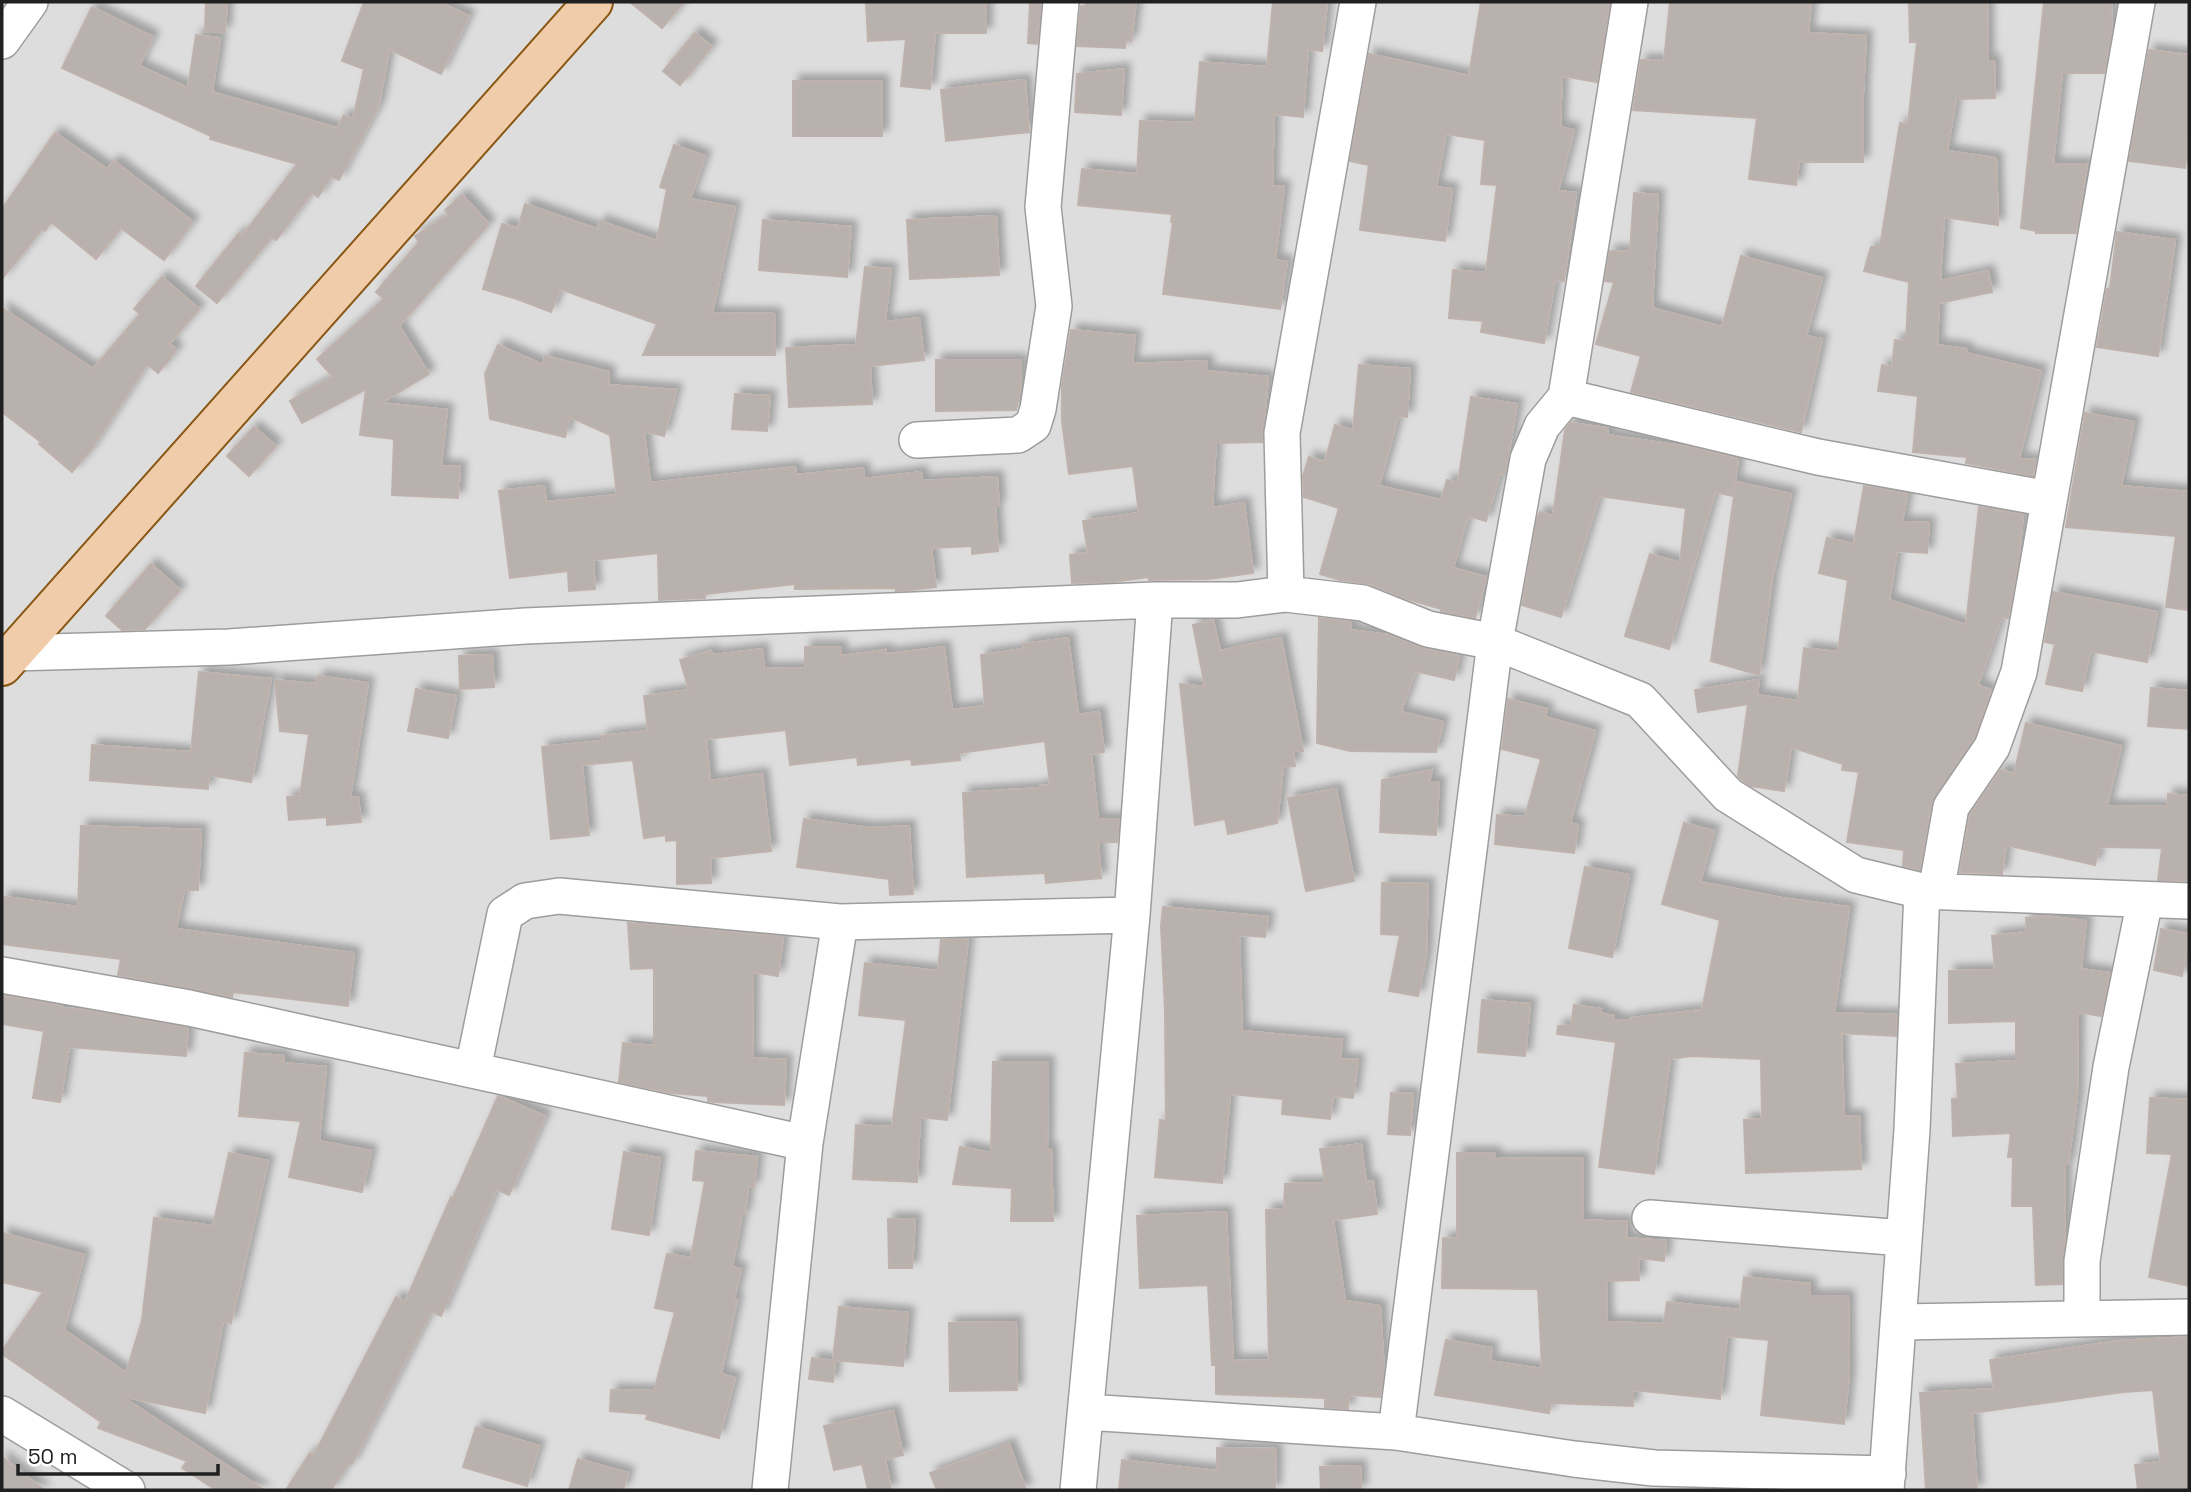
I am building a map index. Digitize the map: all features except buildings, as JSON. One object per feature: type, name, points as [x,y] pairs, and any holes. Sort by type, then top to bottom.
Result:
[{"type":"main road","points":[[7,659],[593,2]]},
{"type":"street","points":[[2,41],[30,2]]},
{"type":"street","points":[[918,440],[1018,435],[1032,425],[1038,409],[1054,306],[1043,207],[1061,2]]},
{"type":"street","points":[[1286,594],[1282,433],[1358,2]]},
{"type":"street","points":[[1396,1432],[1495,642],[1528,459],[1542,426],[1566,397],[1630,2]]},
{"type":"street","points":[[1086,1412],[1396,1432],[1574,1459],[1654,1468],[1887,1482],[1929,892],[1951,807],[1992,747],[2019,672],[2137,2]]},
{"type":"street","points":[[1566,397],[1818,457],[2049,499]]},
{"type":"street","points":[[7,659],[229,647],[525,626],[1155,600],[1237,600],[1286,594],[1363,603],[1428,629],[1495,642],[1640,699],[1728,795],[1856,875],[1929,892],[2189,901]]},
{"type":"street","points":[[1079,1490],[1132,915],[1155,600]]},
{"type":"street","points":[[473,1069],[505,914],[525,901],[559,896],[840,922],[1132,915]]},
{"type":"street","points":[[2082,1319],[2082,1261],[2111,1067],[2145,900]]},
{"type":"street","points":[[770,1490],[805,1143],[840,922]]},
{"type":"street","points":[[2,975],[189,1008],[805,1143]]},
{"type":"street","points":[[1650,1218],[1904,1238]]},
{"type":"street","points":[[1898,1322],[2189,1317]]},
{"type":"street","points":[[2,1414],[127,1490]]},
{"type":"shaded area","points":[[2,2],[2189,2],[2189,1490],[2,1490]]}]
